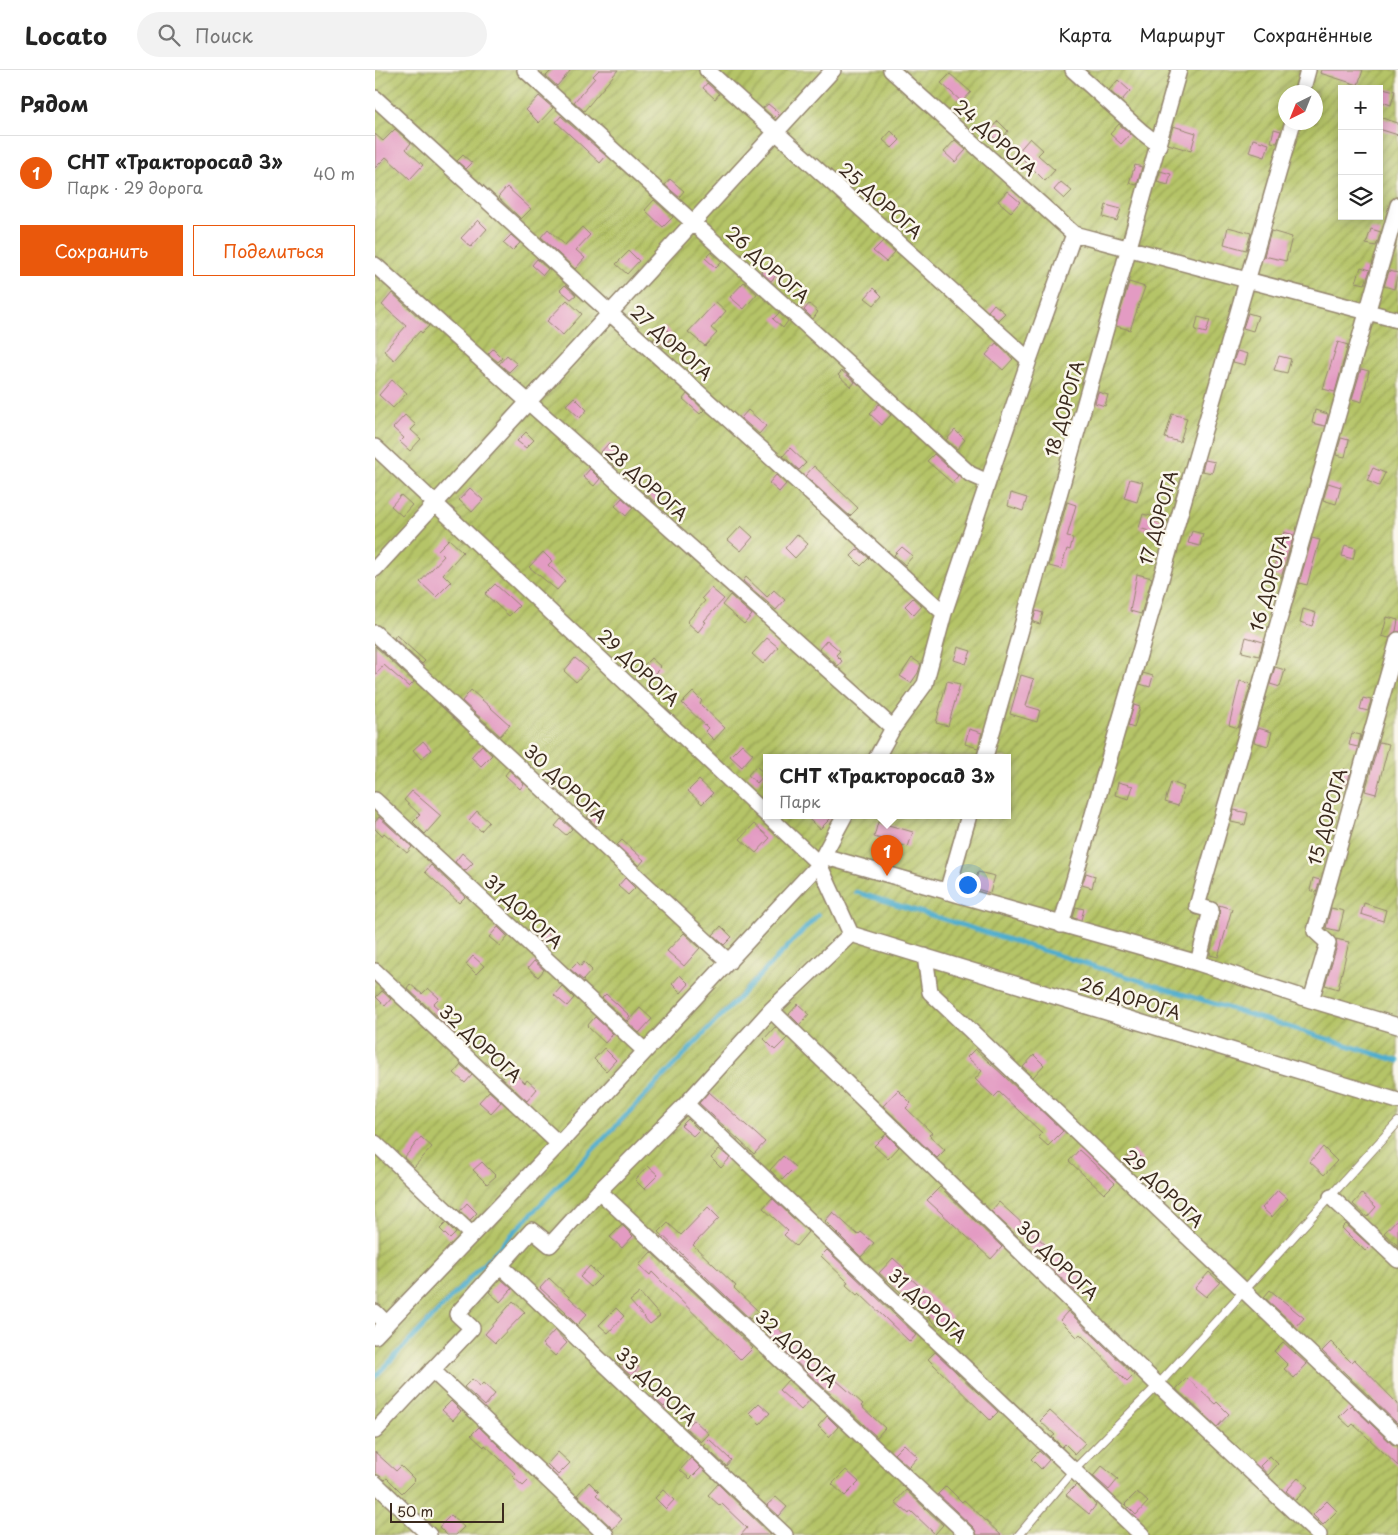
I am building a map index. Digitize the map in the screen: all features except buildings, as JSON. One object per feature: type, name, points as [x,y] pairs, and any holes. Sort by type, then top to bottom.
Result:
[{"type":"street","name":"26 ДОРОГА","points":[[525,70],[970,474],[988,482]]},
{"type":"street","name":"25 ДОРОГА","points":[[707,70],[1029,360]]},
{"type":"street","points":[[375,569],[777,134],[833,70]]},
{"type":"street","name":"24 ДОРОГА","points":[[891,70],[1074,234]]},
{"type":"street","points":[[1073,70],[1159,145]]},
{"type":"street","name":"18 ДОРОГА","points":[[986,754],[1179,70]]},
{"type":"street","points":[[1304,85],[1309,70]]},
{"type":"street","name":"27 ДОРОГА","points":[[375,98],[611,314],[944,613]]},
{"type":"street","name":"17 ДОРОГА","points":[[1061,925],[1291,130]]},
{"type":"street","name":"16 ДОРОГА","points":[[1198,962],[1211,910],[1197,906],[1398,204]]},
{"type":"street","points":[[879,754],[893,728],[925,684],[944,613],[1029,360],[1074,234],[1247,278],[1398,320]]},
{"type":"street","name":"28 ДОРОГА","points":[[375,265],[893,728]]},
{"type":"street","name":"29 ДОРОГА","points":[[375,447],[763,806]]},
{"type":"street","name":"30 ДОРОГА","points":[[375,633],[729,962]]},
{"type":"street","name":"15 ДОРОГА","points":[[1311,1000],[1328,943],[1315,931],[1398,640]]},
{"type":"street","name":"31 ДОРОГА","points":[[375,800],[645,1051]]},
{"type":"street","name":"29 ДОРОГА","points":[[777,819],[821,860],[851,934]]},
{"type":"street","points":[[375,1336],[559,1144],[729,962],[821,860],[843,819]]},
{"type":"street","points":[[947,892],[968,819]]},
{"type":"street","points":[[821,860],[947,892],[1198,962],[1311,1000],[1398,1026]]},
{"type":"street","name":"26 ДОРОГА","points":[[851,934],[1398,1101]]},
{"type":"street","points":[[375,1431],[472,1328],[457,1314],[533,1230],[549,1246],[599,1191],[686,1104],[771,1010],[851,934]]},
{"type":"street","name":"29 ДОРОГА","points":[[925,956],[929,992],[1398,1437]]},
{"type":"street","name":"32 ДОРОГА","points":[[375,971],[559,1144]]},
{"type":"street","name":"30 ДОРОГА","points":[[771,1010],[1158,1385],[1319,1535]]},
{"type":"street","name":"31 ДОРОГА","points":[[686,1104],[1142,1535]]},
{"type":"street","points":[[375,1143],[472,1235]]},
{"type":"street","name":"32 ДОРОГА","points":[[599,1191],[968,1535]]},
{"type":"street","points":[[1331,1197],[1398,1260]]},
{"type":"street","name":"33 ДОРОГА","points":[[501,1266],[785,1535]]},
{"type":"street","points":[[375,1312],[387,1324]]},
{"type":"street","points":[[433,1370],[606,1535]]},
{"type":"street","points":[[375,1483],[429,1535]]},
{"type":"lane","points":[[1019,1535],[1073,1471],[1158,1385],[1398,1122]]},
{"type":"green space","points":[[375,70],[1398,70],[1398,1535],[375,1535]]},
{"type":"waterway","points":[[856,892],[1398,1061]]},
{"type":"waterway","points":[[375,1377],[818,915]]},
{"type":"place","name":"СНТ «Тракторосад 3»","points":[[887,876]]}]
